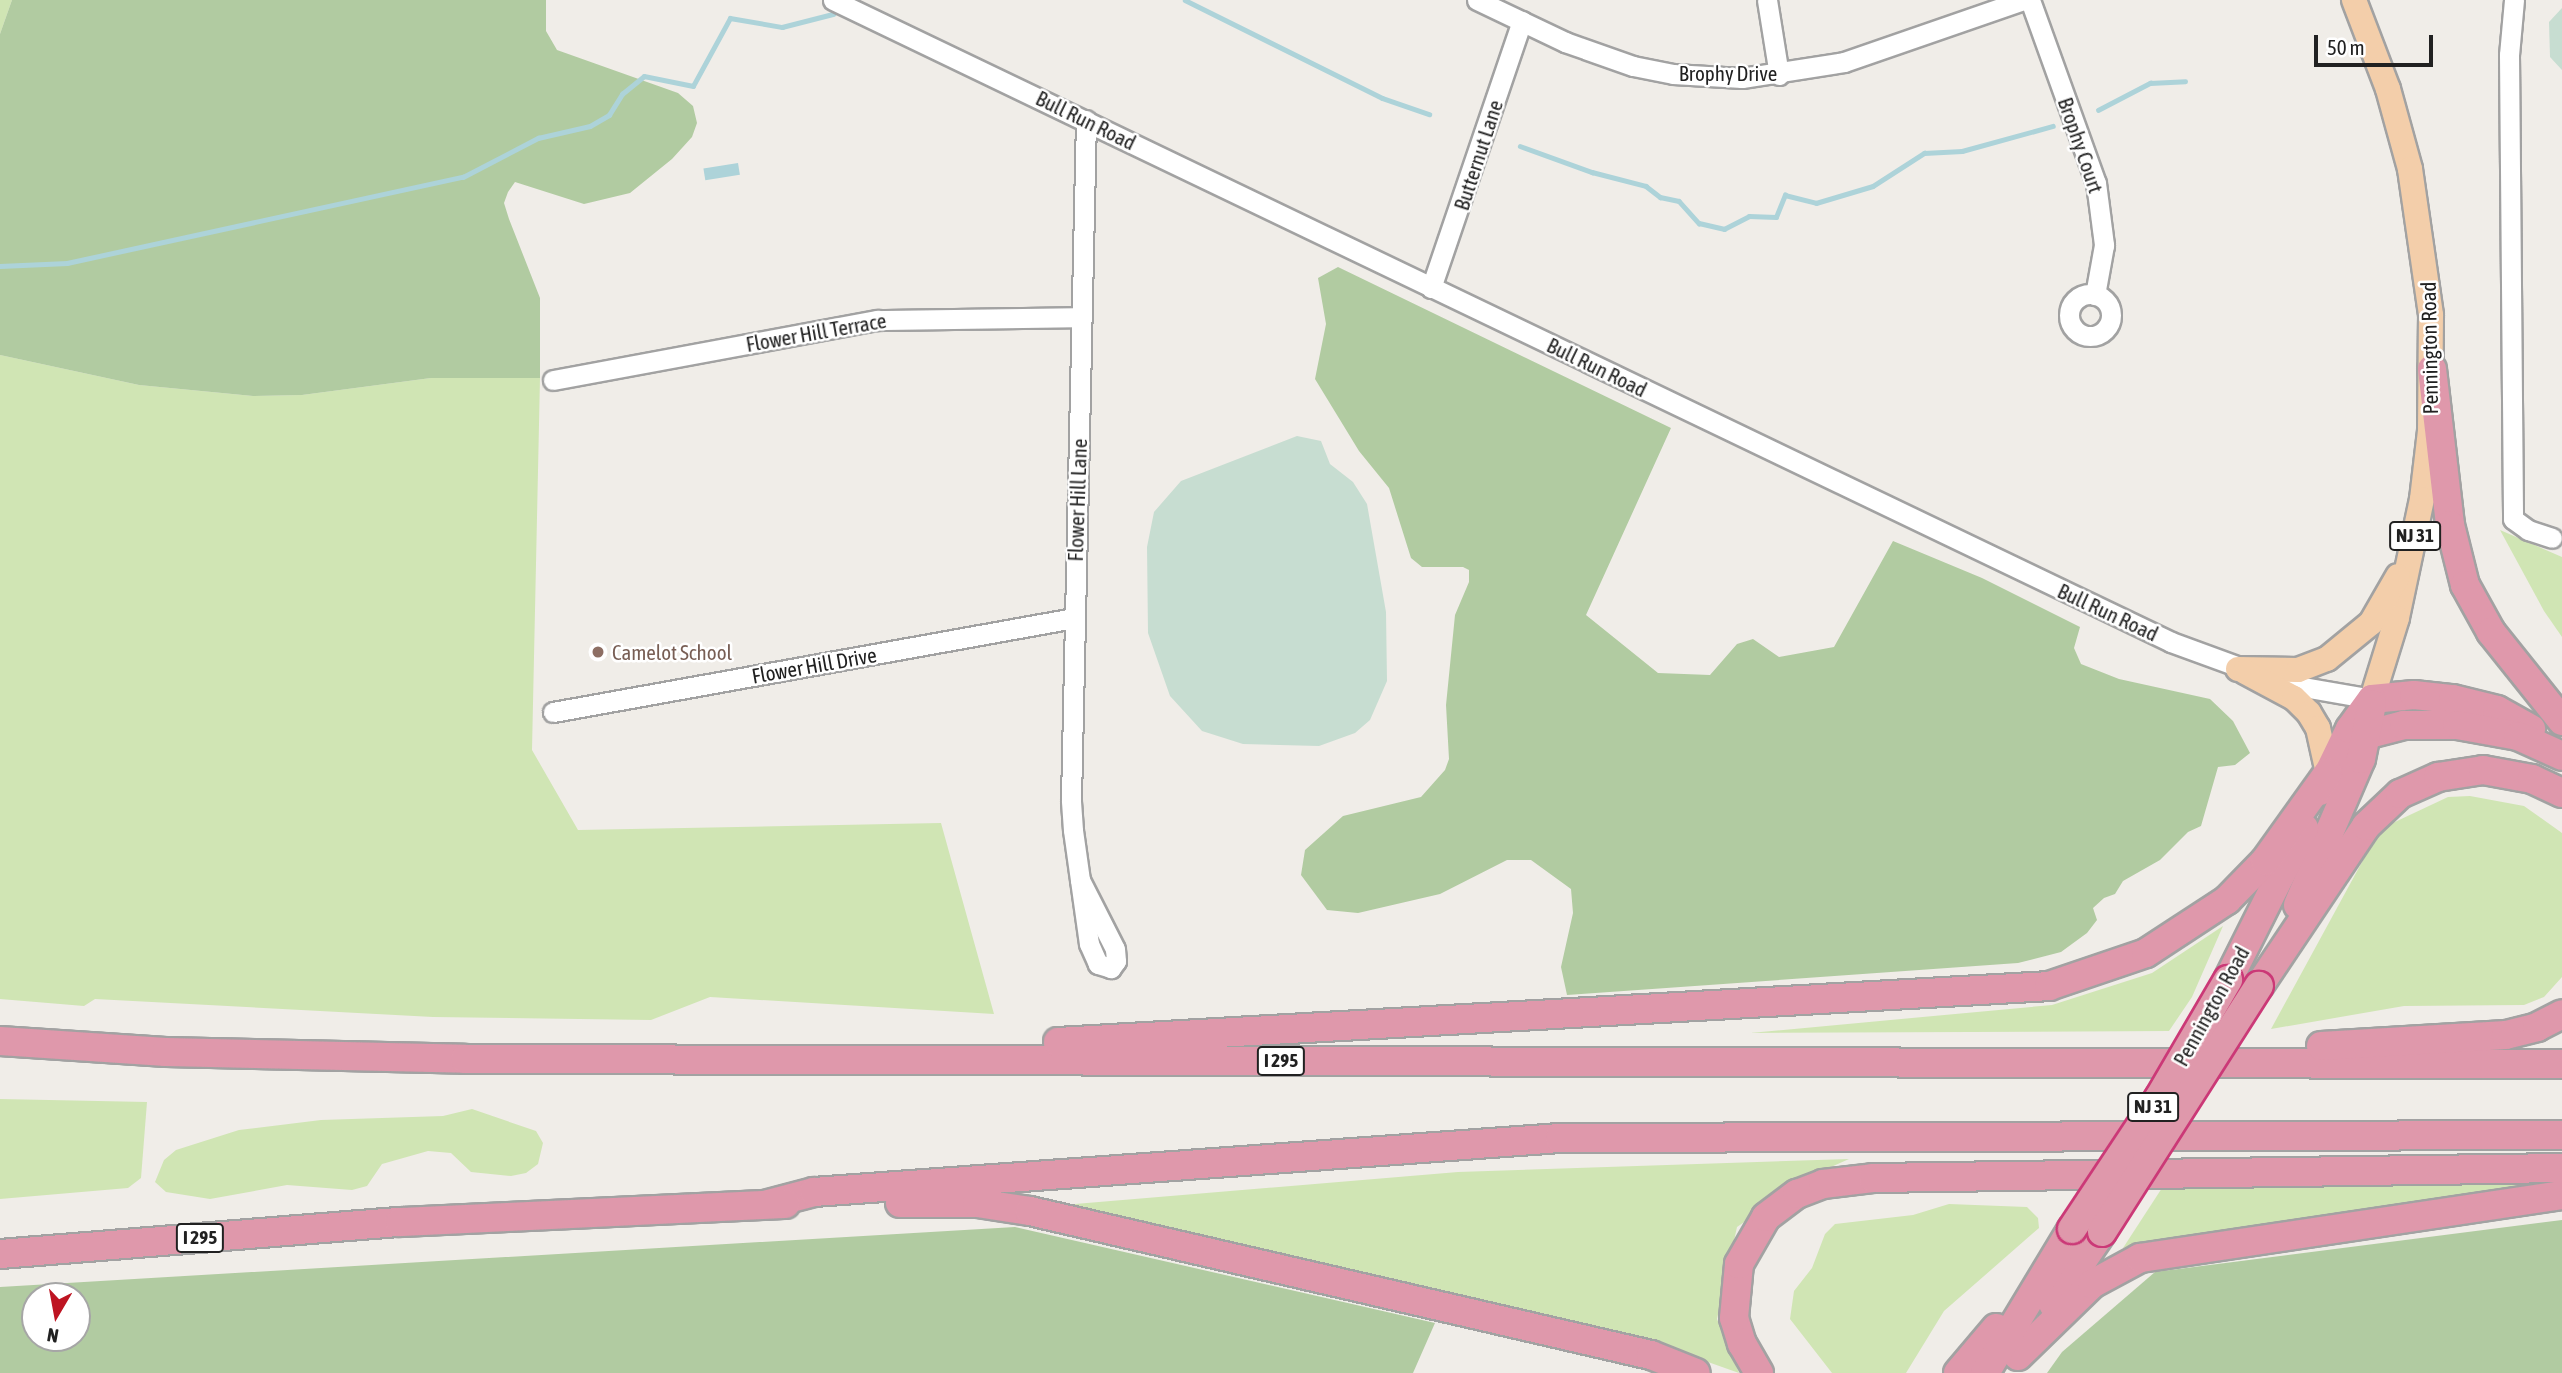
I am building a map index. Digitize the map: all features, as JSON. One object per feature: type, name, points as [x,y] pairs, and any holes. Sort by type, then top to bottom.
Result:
[{"type":"highway","points":[[2432,369],[2450,525],[2465,585],[2491,632],[2562,720]]},
{"type":"highway","points":[[2372,699],[2420,695],[2484,706],[2515,719],[2562,755]]},
{"type":"highway","name":"Pennington Road","points":[[2012,1365],[2102,1232],[2259,986],[2334,825],[2369,731],[2372,699]]},
{"type":"highway","name":"Pennington Road","points":[[1985,1373],[2038,1278],[2159,1098],[2228,980],[2340,748],[2372,699]]},
{"type":"highway","points":[[2340,748],[2369,731],[2414,724],[2479,727],[2518,736],[2562,755]]},
{"type":"highway","points":[[2259,986],[2366,826],[2400,794],[2438,777],[2476,770],[2532,779],[2562,793]]},
{"type":"highway","points":[[591,1059],[1085,1041],[2049,986],[2146,953],[2227,900],[2265,861],[2328,773]]},
{"type":"highway","points":[[1992,1063],[2475,1038],[2528,1030],[2562,1014]]},
{"type":"highway","name":"I 295","points":[[0,1041],[213,1054],[591,1059],[2562,1064]]},
{"type":"highway","name":"I 295","points":[[0,1254],[400,1222],[768,1205],[828,1191],[1559,1138],[2562,1135]]},
{"type":"highway","points":[[1759,1373],[1742,1344],[1734,1318],[1739,1264],[1755,1232],[1773,1211],[1822,1184],[1873,1178],[2562,1168]]},
{"type":"highway","points":[[2012,1365],[2092,1284],[2140,1258],[2562,1195]]},
{"type":"highway","points":[[768,1205],[957,1202],[1030,1211],[1345,1282],[1689,1370]]},
{"type":"highway","points":[[1958,1373],[2038,1278]]},
{"type":"main road","name":"Pennington Road","points":[[2354,0],[2388,89],[2423,232],[2432,369],[2422,499],[2412,551],[2372,699]]},
{"type":"main road","points":[[2364,0],[2388,89]]},
{"type":"main road","points":[[2238,669],[2298,670],[2341,650],[2371,623],[2412,551]]},
{"type":"main road","points":[[2238,669],[2294,698],[2309,713],[2318,728],[2328,773]]},
{"type":"street","name":"Bull Run Road","points":[[833,0],[2136,626],[2238,669],[2317,692],[2372,699]]},
{"type":"street","name":"Brophy Drive","points":[[1477,0],[1633,66],[1707,77],[1779,75],[1844,62],[2023,0]]},
{"type":"street","points":[[1767,0],[1779,75]]},
{"type":"street","name":"Brophy Court","points":[[2031,0],[2098,193],[2104,245],[2095,295]]},
{"type":"street","points":[[2514,0],[2509,65],[2513,519],[2528,530],[2552,537]]},
{"type":"street","name":"Butternut Lane","points":[[1431,288],[1522,21]]},
{"type":"street","name":"Flower Hill Lane","points":[[1080,880],[1071,800],[1086,120]]},
{"type":"street","name":"Flower Hill Terrace","points":[[553,380],[883,320],[1082,317]]},
{"type":"street","name":"Flower Hill Drive","points":[[553,712],[1074,618]]},
{"type":"green space","points":[[0,0],[12,0],[0,34]]},
{"type":"green space","points":[[12,0],[546,0],[546,31],[557,50],[678,93],[693,106],[697,123],[692,137],[672,159],[630,193],[584,204],[515,182],[508,192],[504,203],[540,298],[540,378],[431,378],[302,395],[253,396],[139,385],[0,355],[0,34]]},
{"type":"green space","points":[[2562,8],[2562,70],[2550,57],[2549,22]]},
{"type":"green space","points":[[1338,267],[1671,428],[1586,615],[1658,673],[1710,675],[1737,644],[1753,639],[1779,657],[1834,647],[1893,541],[1982,578],[2080,627],[2074,648],[2081,664],[2119,679],[2210,699],[2233,721],[2250,753],[2235,765],[2218,767],[2201,826],[2188,832],[2160,860],[2123,881],[2115,894],[2104,898],[2093,908],[2097,920],[2087,933],[2061,952],[2018,963],[1567,995],[1561,967],[1573,913],[1571,889],[1531,860],[1507,860],[1440,894],[1358,913],[1327,910],[1301,875],[1305,850],[1343,816],[1421,797],[1445,770],[1449,759],[1446,705],[1455,615],[1469,582],[1469,570],[1463,567],[1422,567],[1411,558],[1389,488],[1359,451],[1315,379],[1326,324],[1318,278]]},
{"type":"green space","points":[[0,355],[139,385],[253,396],[302,395],[431,378],[540,378],[532,750],[578,830],[941,823],[994,1014],[710,997],[651,1020],[433,1017],[95,999],[84,1006],[0,999]]},
{"type":"green space","points":[[1297,436],[1321,441],[1330,464],[1353,482],[1367,504],[1386,612],[1387,681],[1370,720],[1355,733],[1319,746],[1243,744],[1202,731],[1170,696],[1148,633],[1147,547],[1154,512],[1181,481]]},
{"type":"green space","points":[[2500,530],[2562,557],[2562,637],[2544,611]]},
{"type":"green space","points":[[2470,796],[2524,806],[2562,833],[2562,977],[2544,997],[2524,1005],[2404,1006],[2271,1029],[2380,829],[2448,797]]},
{"type":"green space","points":[[2223,926],[2192,997],[2169,1031],[1750,1033],[2052,1005],[2152,973]]},
{"type":"green space","points":[[0,1099],[147,1102],[141,1178],[128,1188],[0,1199]]},
{"type":"green space","points":[[472,1109],[536,1131],[543,1143],[538,1164],[526,1173],[511,1176],[471,1172],[451,1153],[428,1151],[382,1164],[367,1186],[352,1190],[287,1185],[210,1199],[166,1192],[155,1182],[164,1160],[176,1150],[239,1130],[321,1120],[443,1116]]},
{"type":"green space","points":[[1849,1159],[1813,1175],[1737,1227],[1717,1319],[1739,1373],[1646,1340],[1051,1206],[1458,1172]]},
{"type":"green space","points":[[2562,1180],[2562,1184],[2123,1248],[2162,1188]]},
{"type":"green space","points":[[1949,1204],[2027,1207],[2038,1218],[2039,1228],[1944,1311],[1906,1373],[1832,1373],[1790,1319],[1794,1291],[1812,1268],[1825,1234],[1835,1224],[1913,1215]]},
{"type":"green space","points":[[2562,1220],[2562,1373],[2047,1373],[2062,1352],[2155,1272]]},
{"type":"green space","points":[[1015,1227],[1435,1323],[1413,1373],[0,1373],[0,1287],[21,1286],[21,1352],[91,1352],[91,1282],[85,1282]]},
{"type":"water","points":[[738,163],[740,175],[705,180],[703,168]]},
{"type":"waterway","points":[[1185,0],[1382,98],[1429,114]]},
{"type":"waterway","points":[[0,266],[67,263],[463,177],[538,138],[590,126],[609,115],[622,94],[644,76],[693,86],[730,18],[782,27],[833,14]]},
{"type":"waterway","points":[[2098,110],[2150,83],[2185,81]]},
{"type":"waterway","points":[[1520,146],[1592,172],[1646,186],[1660,197],[1679,201],[1699,223],[1724,229],[1749,216],[1776,217],[1785,195],[1816,203],[1873,186],[1924,153],[1962,151],[2053,126]]},
{"type":"place","name":"Camelot School","points":[[598,652]]}]
